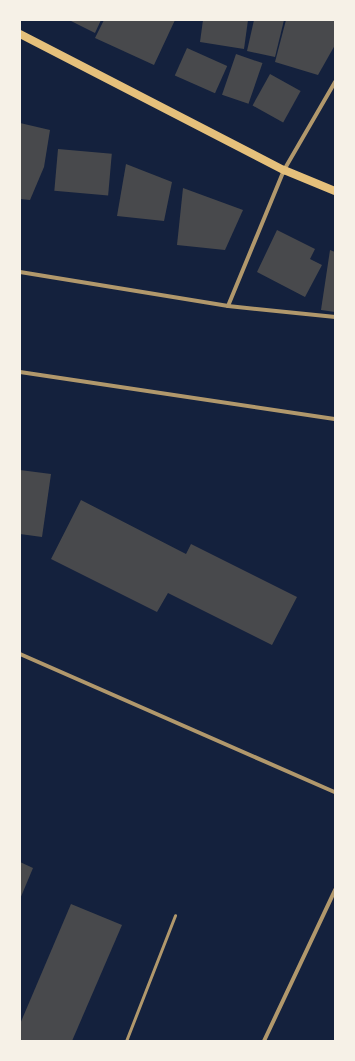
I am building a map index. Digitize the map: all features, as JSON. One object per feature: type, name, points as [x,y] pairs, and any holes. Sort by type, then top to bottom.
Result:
[{"type":"main road","points":[[20,34],[284,170],[335,191]]},
{"type":"street","points":[[228,306],[284,170],[335,82]]},
{"type":"street","points":[[20,272],[228,306],[335,317]]},
{"type":"street","points":[[20,372],[335,419]]},
{"type":"street","points":[[20,654],[335,792]]},
{"type":"street","points":[[264,1041],[335,890]]},
{"type":"lane","points":[[126,1041],[175,915]]},
{"type":"building","points":[[69,20],[101,20],[95,33]]},
{"type":"building","points":[[104,20],[175,20],[154,65],[95,38]]},
{"type":"building","points":[[203,20],[248,20],[244,49],[200,42]]},
{"type":"building","points":[[254,20],[284,20],[275,57],[247,51]]},
{"type":"building","points":[[286,20],[335,20],[335,45],[318,75],[275,62]]},
{"type":"building","points":[[187,48],[227,66],[215,93],[175,75]]},
{"type":"building","points":[[236,54],[262,63],[248,104],[222,95]]},
{"type":"building","points":[[270,74],[301,91],[283,122],[253,105]]},
{"type":"building","points":[[20,123],[50,130],[44,167],[30,200],[20,199]]},
{"type":"building","points":[[58,149],[112,154],[108,196],[54,191]]},
{"type":"building","points":[[126,164],[172,182],[164,221],[117,216]]},
{"type":"building","points":[[183,188],[243,210],[225,250],[177,245]]},
{"type":"building","points":[[277,230],[315,249],[310,259],[322,265],[305,297],[257,272]]},
{"type":"building","points":[[330,250],[335,252],[335,312],[321,310]]},
{"type":"building","points":[[20,470],[51,474],[42,537],[20,534]]},
{"type":"building","points":[[81,500],[186,554],[191,544],[297,597],[272,645],[168,593],[157,612],[51,559]]},
{"type":"building","points":[[20,862],[33,868],[20,899]]},
{"type":"building","points":[[71,904],[122,925],[72,1041],[20,1041],[20,1024]]}]
